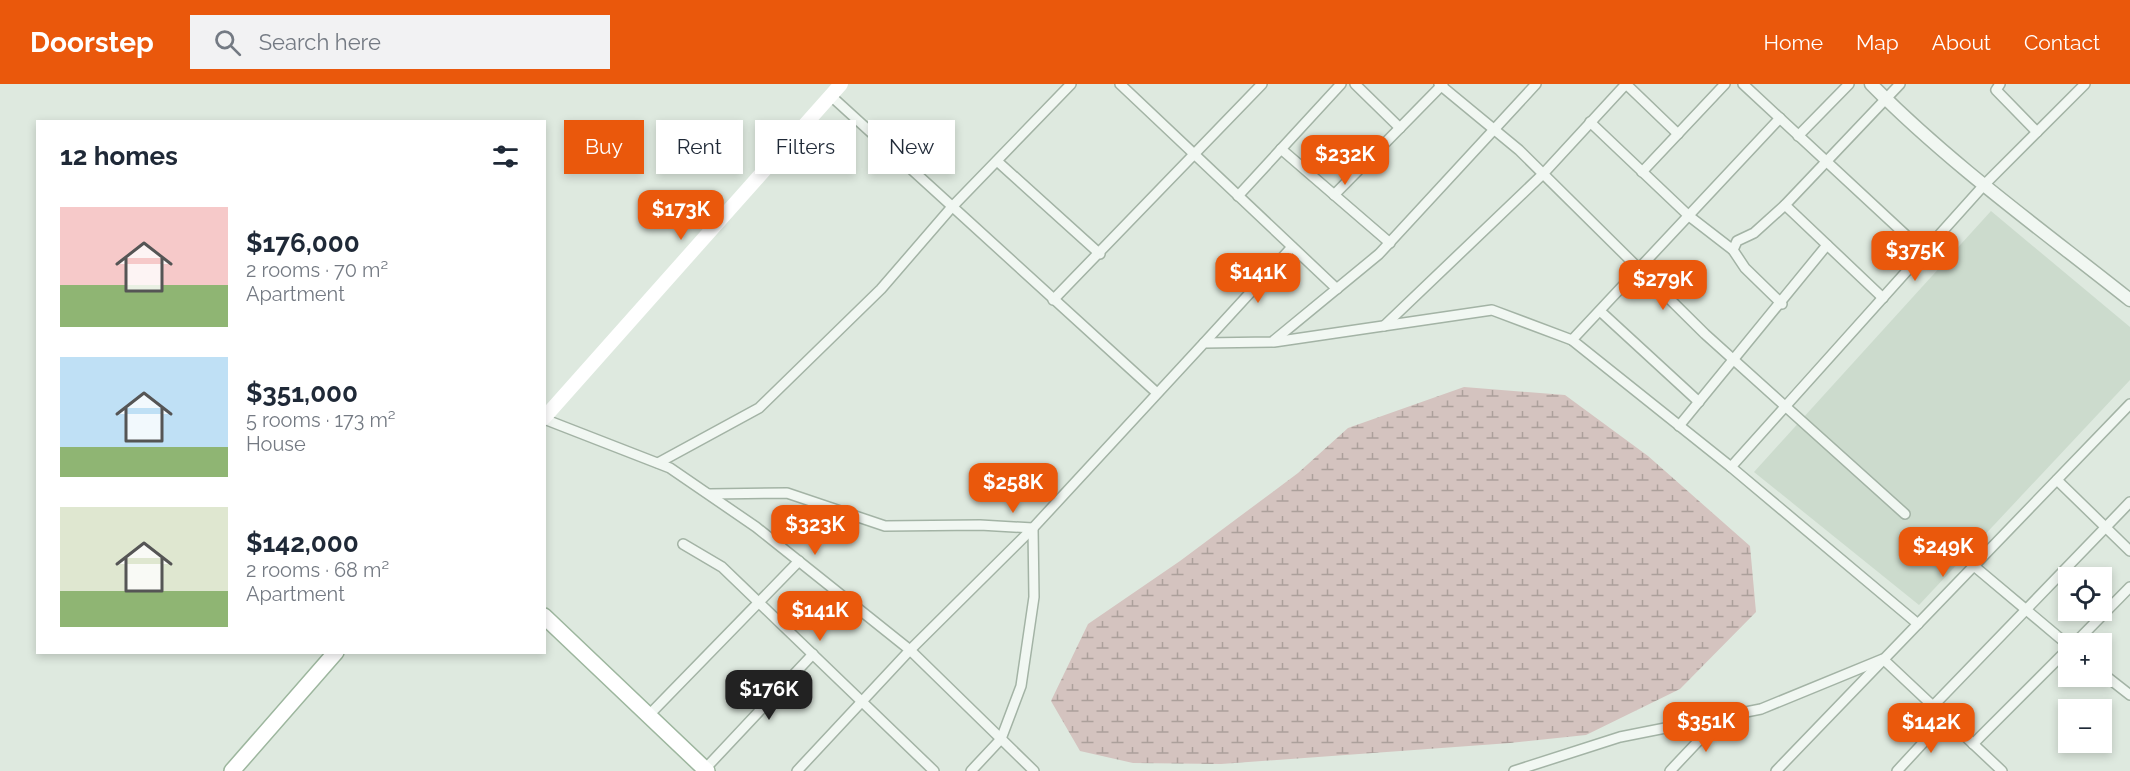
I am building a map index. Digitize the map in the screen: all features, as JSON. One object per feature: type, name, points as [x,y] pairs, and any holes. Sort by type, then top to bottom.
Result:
[{"type":"main road","points":[[546,417],[841,84]]},
{"type":"main road","points":[[546,618],[706,770]]},
{"type":"main road","points":[[232,771],[334,654]]},
{"type":"street","points":[[658,463],[759,408],[882,289],[951,208],[1071,84]]},
{"type":"street","points":[[1119,84],[1337,289]]},
{"type":"street","points":[[1053,300],[1262,84]]},
{"type":"street","points":[[1238,196],[1341,84]]},
{"type":"street","points":[[1355,84],[1400,128]]},
{"type":"street","points":[[1272,342],[1390,243],[1536,84]]},
{"type":"street","points":[[1383,326],[1543,174],[1626,84],[1678,134]]},
{"type":"street","points":[[1642,172],[1725,84]]},
{"type":"street","points":[[1743,84],[1924,252]]},
{"type":"street","points":[[1798,136],[1849,84]]},
{"type":"street","points":[[1871,84],[1984,185],[2130,300]]},
{"type":"street","points":[[1733,250],[1737,241],[1754,233],[1785,205],[1900,84]]},
{"type":"street","points":[[2000,84],[1996,90],[2037,132]]},
{"type":"street","points":[[1731,466],[1984,185],[2085,84]]},
{"type":"street","points":[[1335,195],[1441,85],[1543,174],[1735,360],[1905,514]]},
{"type":"street","points":[[831,96],[951,208],[1157,393]]},
{"type":"street","points":[[1572,340],[1780,118]]},
{"type":"street","points":[[1590,122],[1689,216],[1733,250],[1745,268],[1782,304]]},
{"type":"street","points":[[1281,149],[1390,243]]},
{"type":"street","points":[[997,161],[1100,254]]},
{"type":"street","points":[[1785,205],[1883,298]]},
{"type":"street","points":[[1679,426],[1782,304],[1827,245]]},
{"type":"street","points":[[797,771],[910,650],[1033,528],[1293,247]]},
{"type":"street","points":[[1204,342],[1272,342],[1492,310],[1572,340],[1731,466],[1918,624]]},
{"type":"street","points":[[1600,311],[1699,402]]},
{"type":"street","points":[[1776,771],[2130,404]]},
{"type":"street","points":[[546,420],[670,468],[709,494],[799,561],[910,650],[1034,771]]},
{"type":"street","points":[[2057,480],[2130,551]]},
{"type":"street","points":[[709,494],[787,493],[885,526],[981,525],[1033,528]]},
{"type":"street","points":[[1933,706],[2130,502]]},
{"type":"street","points":[[971,771],[1002,739],[1022,686],[1034,597],[1033,528]]},
{"type":"street","points":[[683,544],[723,567],[934,771]]},
{"type":"street","points":[[648,716],[799,561]]},
{"type":"street","points":[[1974,566],[2058,638]]},
{"type":"street","points":[[2085,633],[2130,587]]},
{"type":"street","points":[[706,770],[813,654]]},
{"type":"street","points":[[1973,744],[2058,657]]},
{"type":"street","points":[[1883,659],[2002,771]]},
{"type":"street","points":[[1514,771],[1620,737],[1761,709],[1883,659]]},
{"type":"street","points":[[2112,681],[2130,695]]},
{"type":"street","points":[[1670,771],[1721,717]]},
{"type":"street","points":[[1897,771],[1946,718]]},
{"type":"street","points":[[1538,771],[1548,760]]},
{"type":"shaded area","points":[[1991,211],[2130,327],[2130,380],[1919,605],[1754,472]]},
{"type":"green space","points":[[1464,387],[1565,395],[1648,456],[1750,546],[1756,612],[1680,689],[1586,735],[1510,743],[1221,764],[1133,763],[1080,751],[1051,701],[1088,624],[1180,561],[1298,473],[1348,428]]}]
